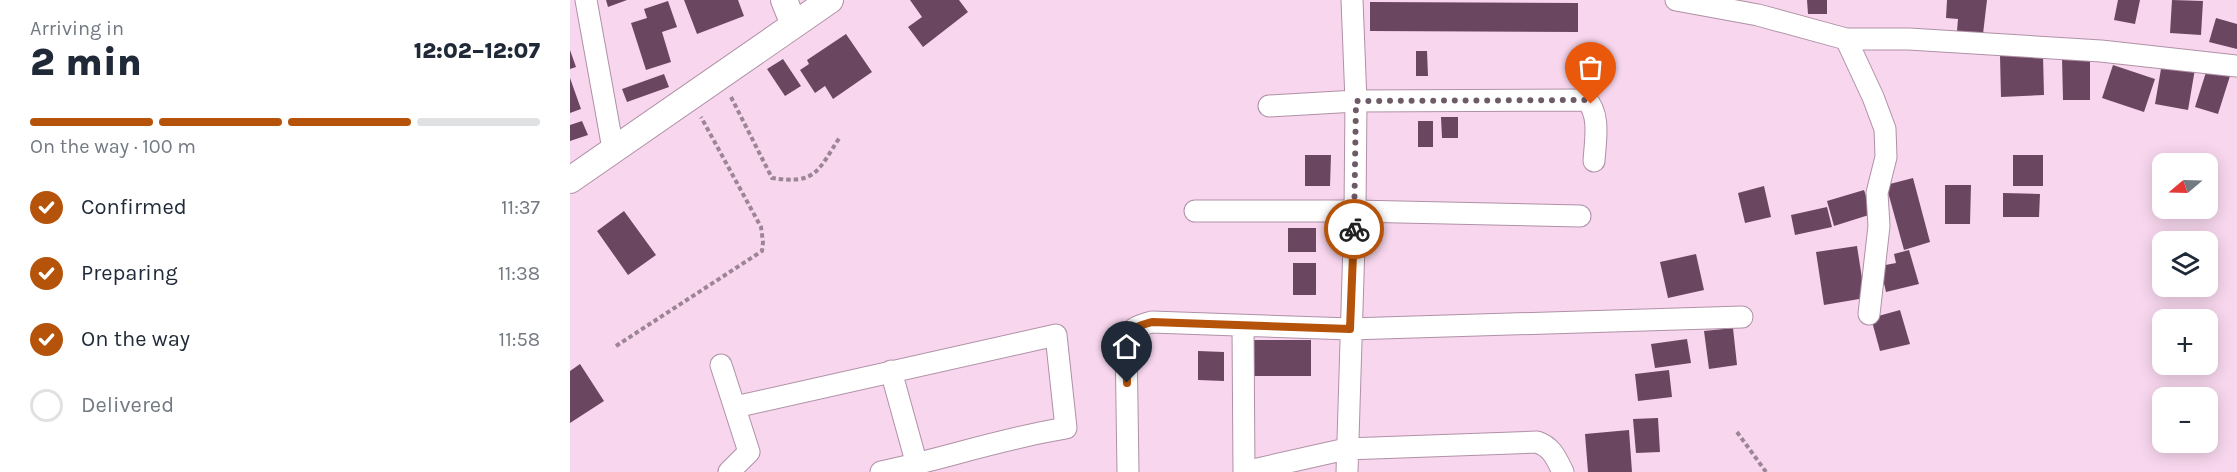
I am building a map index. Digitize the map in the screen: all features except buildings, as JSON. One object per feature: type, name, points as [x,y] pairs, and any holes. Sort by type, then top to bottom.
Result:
[{"type":"street","points":[[586,0],[613,149]]},
{"type":"street","points":[[784,0],[794,25]]},
{"type":"street","points":[[570,180],[830,0]]},
{"type":"street","points":[[1347,472],[1355,210],[1356,101],[1352,0]]},
{"type":"street","points":[[1676,0],[1758,15],[1846,39],[1909,39],[2101,51],[2237,66]]},
{"type":"street","points":[[1846,39],[1885,129],[1886,157],[1877,193],[1879,226],[1869,314]]},
{"type":"street","points":[[1269,106],[1356,101],[1586,100],[1591,104],[1596,125],[1594,161]]},
{"type":"street","points":[[1195,211],[1355,210],[1580,216]]},
{"type":"street","points":[[1128,472],[1126,338],[1137,326],[1152,322],[1350,329],[1742,317]]},
{"type":"street","points":[[1243,326],[1244,472],[1346,449],[1537,442],[1546,446],[1554,454],[1563,472]]},
{"type":"street","points":[[735,406],[1056,335],[1066,428],[880,472]]},
{"type":"street","points":[[721,365],[749,452],[729,472]]},
{"type":"street","points":[[891,371],[917,465]]},
{"type":"path","points":[[721,77],[772,178],[793,181],[815,174],[840,137]]},
{"type":"path","points":[[616,346],[762,251],[761,227],[691,98]]},
{"type":"path","points":[[1737,432],[1766,472]]},
{"type":"way so far","points":[[1354,229],[1356,101],[1586,100],[1591,104]]},
{"type":"route","points":[[1127,383],[1126,338],[1137,326],[1152,322],[1350,329],[1354,229]]}]
